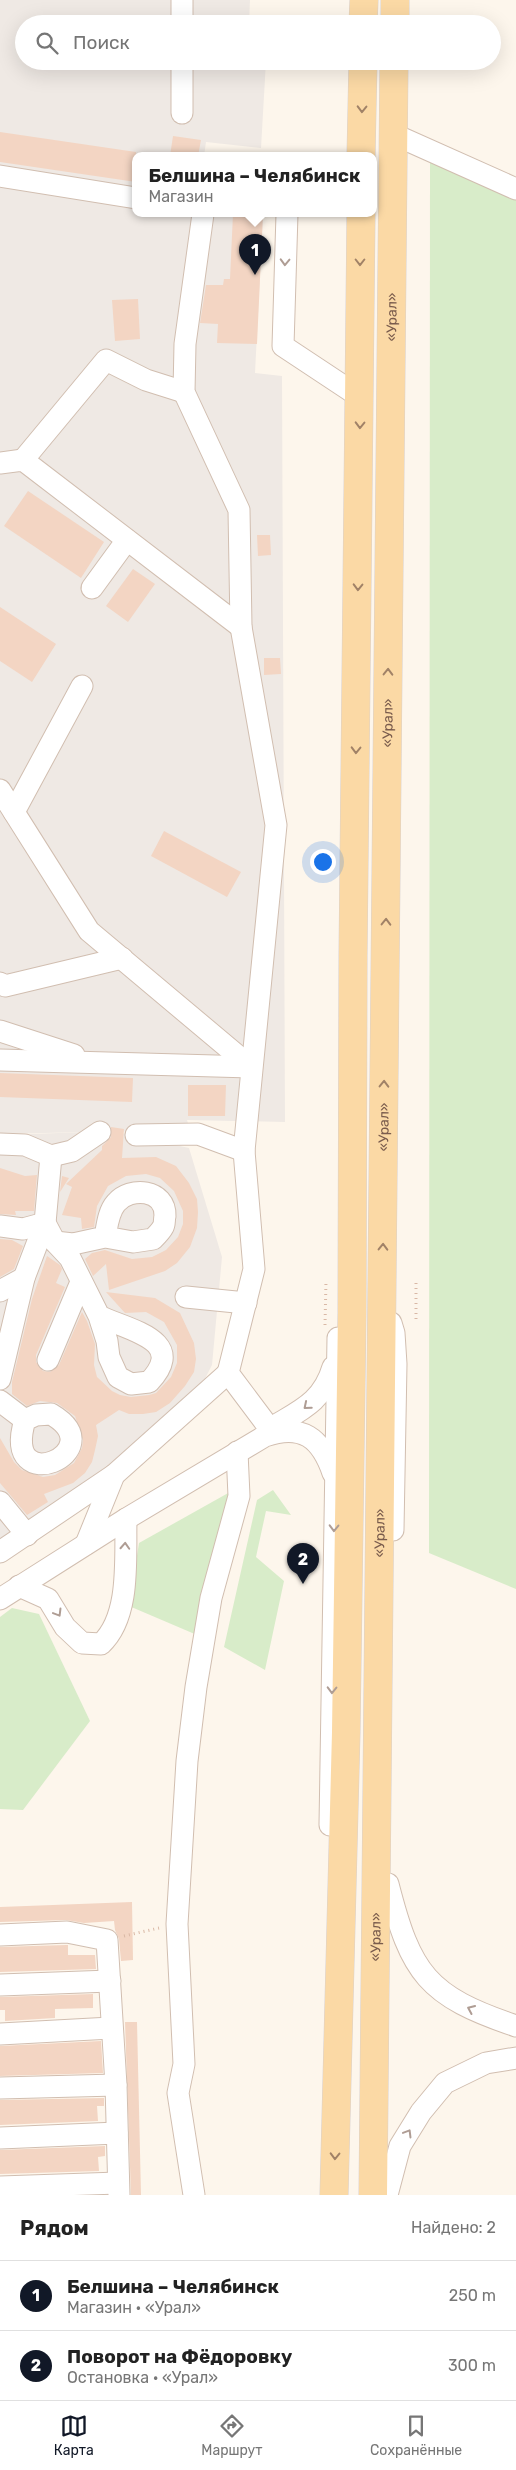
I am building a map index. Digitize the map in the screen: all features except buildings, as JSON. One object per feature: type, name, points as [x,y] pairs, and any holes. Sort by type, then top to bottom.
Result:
[{"type":"main road","points":[[364,0],[364,15]]},
{"type":"main road","points":[[395,0],[395,15]]},
{"type":"main road","points":[[361,152],[363,70]]},
{"type":"main road","name":"«Урал»","points":[[373,2195],[394,70]]},
{"type":"main road","points":[[334,2195],[346,1732],[352,1303],[353,957],[361,217]]},
{"type":"street","points":[[182,0],[182,15]]},
{"type":"street","points":[[182,70],[182,113]]},
{"type":"street","points":[[393,134],[516,189]]},
{"type":"street","points":[[0,176],[132,197]]},
{"type":"street","points":[[0,1552],[27,1536],[114,1475],[228,1373],[254,1269],[244,1152],[276,825],[241,627],[239,510],[184,392],[185,344],[203,217]]},
{"type":"street","points":[[287,217],[283,346],[360,397]]},
{"type":"street","points":[[0,463],[24,460],[106,360],[146,380],[184,392]]},
{"type":"street","points":[[24,460],[241,627]]},
{"type":"street","points":[[92,588],[127,540]]},
{"type":"street","points":[[14,812],[82,686]]},
{"type":"street","points":[[0,790],[89,930],[251,1067]]},
{"type":"street","points":[[336,2117],[328,1993],[335,1479],[332,1330],[342,1034],[353,957]]},
{"type":"street","points":[[0,983],[5,986],[122,958]]},
{"type":"street","points":[[0,1031],[99,1063]]},
{"type":"street","points":[[0,1060],[251,1067]]},
{"type":"street","points":[[0,1144],[25,1145],[51,1156],[72,1151],[100,1132]]},
{"type":"street","points":[[136,1135],[198,1134],[244,1152]]},
{"type":"street","points":[[0,1379],[24,1278],[45,1223],[51,1156]]},
{"type":"street","points":[[0,1226],[23,1230],[45,1223]]},
{"type":"street","points":[[45,1223],[55,1242],[70,1258],[99,1316]]},
{"type":"street","points":[[55,1242],[73,1244],[90,1242],[105,1237]]},
{"type":"street","points":[[0,1291],[24,1278]]},
{"type":"street","points":[[48,1360],[81,1282]]},
{"type":"street","points":[[382,1295],[394,1333],[396,1364],[388,1884],[386,2195]]},
{"type":"street","points":[[186,1297],[246,1303]]},
{"type":"street","points":[[237,1452],[302,1410],[319,1396],[328,1383],[334,1366],[332,1330]]},
{"type":"street","points":[[228,1373],[270,1429]]},
{"type":"street","points":[[0,1401],[25,1420]]},
{"type":"street","points":[[0,1599],[126,1519],[237,1452],[278,1431],[289,1430],[314,1439],[323,1449],[335,1479]]},
{"type":"street","points":[[194,2195],[178,2093],[184,2064],[177,1924],[187,1761],[211,1598],[239,1496],[237,1452]]},
{"type":"street","points":[[86,1544],[114,1475]]},
{"type":"street","points":[[0,1502],[27,1536]]},
{"type":"street","points":[[19,1586],[48,1599],[65,1627],[82,1643],[101,1644],[112,1634],[122,1605],[126,1519]]},
{"type":"street","points":[[388,1884],[399,1928],[410,1954],[427,1980],[454,2001],[516,2026]]},
{"type":"street","points":[[0,1935],[67,1932],[107,1940],[116,2085],[119,2189],[0,2187]]},
{"type":"street","points":[[0,1984],[110,1980]]},
{"type":"street","points":[[0,2034],[111,2028]]},
{"type":"street","points":[[386,2195],[400,2146],[421,2112],[445,2082],[486,2063],[516,2058]]},
{"type":"street","points":[[0,2088],[116,2085]]},
{"type":"street","points":[[0,2138],[117,2134]]},
{"type":"path","points":[[326,1281],[332,1330]]},
{"type":"path","points":[[416,1282],[416,1319]]},
{"type":"path","points":[[107,1940],[177,1924]]},
{"type":"shaded area","points":[[0,0],[250,0],[249,15],[15,15],[15,70],[265,70],[261,148],[206,142],[205,152],[132,152],[132,217],[263,217],[255,373],[282,376],[285,1122],[187,1120],[190,1130],[116,1132],[189,1148],[222,1257],[212,1365],[196,1396],[93,1482],[0,1545],[0,1135],[88,1132],[0,1134]]},
{"type":"green space","points":[[430,153],[516,193],[516,1589],[429,1553]]},
{"type":"green space","points":[[273,1490],[291,1515],[266,1511],[256,1557],[284,1581],[265,1670],[224,1647],[257,1500]]},
{"type":"green space","points":[[230,1492],[197,1635],[129,1606],[139,1543]]},
{"type":"green space","points":[[12,1608],[39,1614],[90,1721],[23,1810],[0,1809],[0,1617]]},
{"type":"place","name":"Белшина – Челябинск","points":[[255,275]]},
{"type":"place","name":"Поворот на Фёдоровку","points":[[303,1584]]}]
